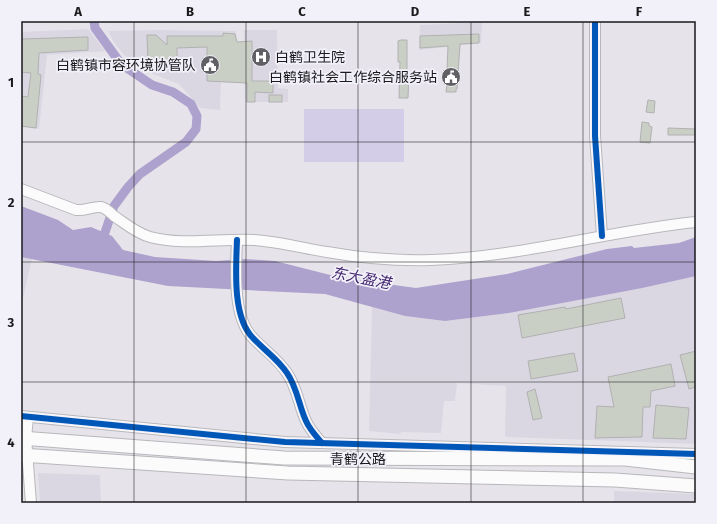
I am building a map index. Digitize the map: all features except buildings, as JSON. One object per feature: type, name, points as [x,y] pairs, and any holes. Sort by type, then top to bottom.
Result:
[{"type":"main road","name":"青鹤公路","points":[[23,438],[284,458],[625,458],[696,467]]},
{"type":"main road","name":"青鹤公路","points":[[24,455],[288,473],[615,480],[696,486]]},
{"type":"street","points":[[596,21],[595,136],[602,236]]},
{"type":"street","points":[[21,189],[76,210],[83,211],[100,207],[103,208],[134,230],[149,237],[208,242],[254,240],[360,257],[431,260],[503,253],[696,222]]},
{"type":"street","points":[[237,240],[237,296],[241,316],[246,329],[252,338],[268,352],[287,373],[306,421],[318,443]]},
{"type":"street","points":[[31,503],[24,455],[24,416],[285,442],[696,454]]},
{"type":"shaded area","points":[[482,22],[481,43],[419,50],[420,25]]},
{"type":"shaded area","points":[[88,29],[105,51],[47,55],[39,129],[21,127],[21,32]]},
{"type":"shaded area","name":"白鹤卫生院","points":[[244,30],[277,30],[278,88],[288,89],[288,102],[245,102]]},
{"type":"shaded area","points":[[108,31],[236,31],[237,83],[221,82],[220,110],[200,108],[179,84],[153,74],[125,56],[115,44]]},
{"type":"shaded area","points":[[304,109],[404,109],[404,162],[304,162]]},
{"type":"shaded area","points":[[21,206],[58,220],[73,230],[91,227],[112,236],[123,250],[155,257],[216,261],[245,259],[275,261],[342,278],[416,288],[507,274],[607,249],[632,246],[634,248],[679,243],[696,237],[696,276],[642,288],[509,313],[445,321],[405,316],[325,294],[168,286],[21,257]]},
{"type":"shaded area","points":[[21,257],[32,259],[21,307]]},
{"type":"shaded area","points":[[696,275],[696,444],[505,437],[506,386],[457,383],[455,401],[444,401],[441,433],[402,432],[399,434],[369,431],[372,307],[405,316],[445,321],[509,313]]},
{"type":"shaded area","points":[[38,473],[100,475],[101,503],[40,503]]},
{"type":"shaded area","points":[[614,491],[696,494],[696,503],[614,503]]},
{"type":"waterway","points":[[94,21],[95,28],[121,64],[152,85],[173,92],[191,104],[197,116],[196,129],[186,142],[140,174],[128,187],[114,206],[101,244]]},
{"type":"cycle path","points":[[595,21],[595,136],[602,236]]},
{"type":"cycle path","points":[[237,240],[236,278],[238,305],[246,329],[287,373],[293,384],[308,424],[313,433],[322,443]]},
{"type":"cycle path","points":[[21,416],[285,442],[696,454]]},
{"type":"place","name":"白鹤卫生院","points":[[261,57]]},
{"type":"place","name":"白鹤镇市容环境协管队","points":[[210,65]]},
{"type":"place","name":"白鹤镇社会工作综合服务站","points":[[451,77]]},
{"type":"water label","name":"东大盈港","points":[[361,278]]}]
